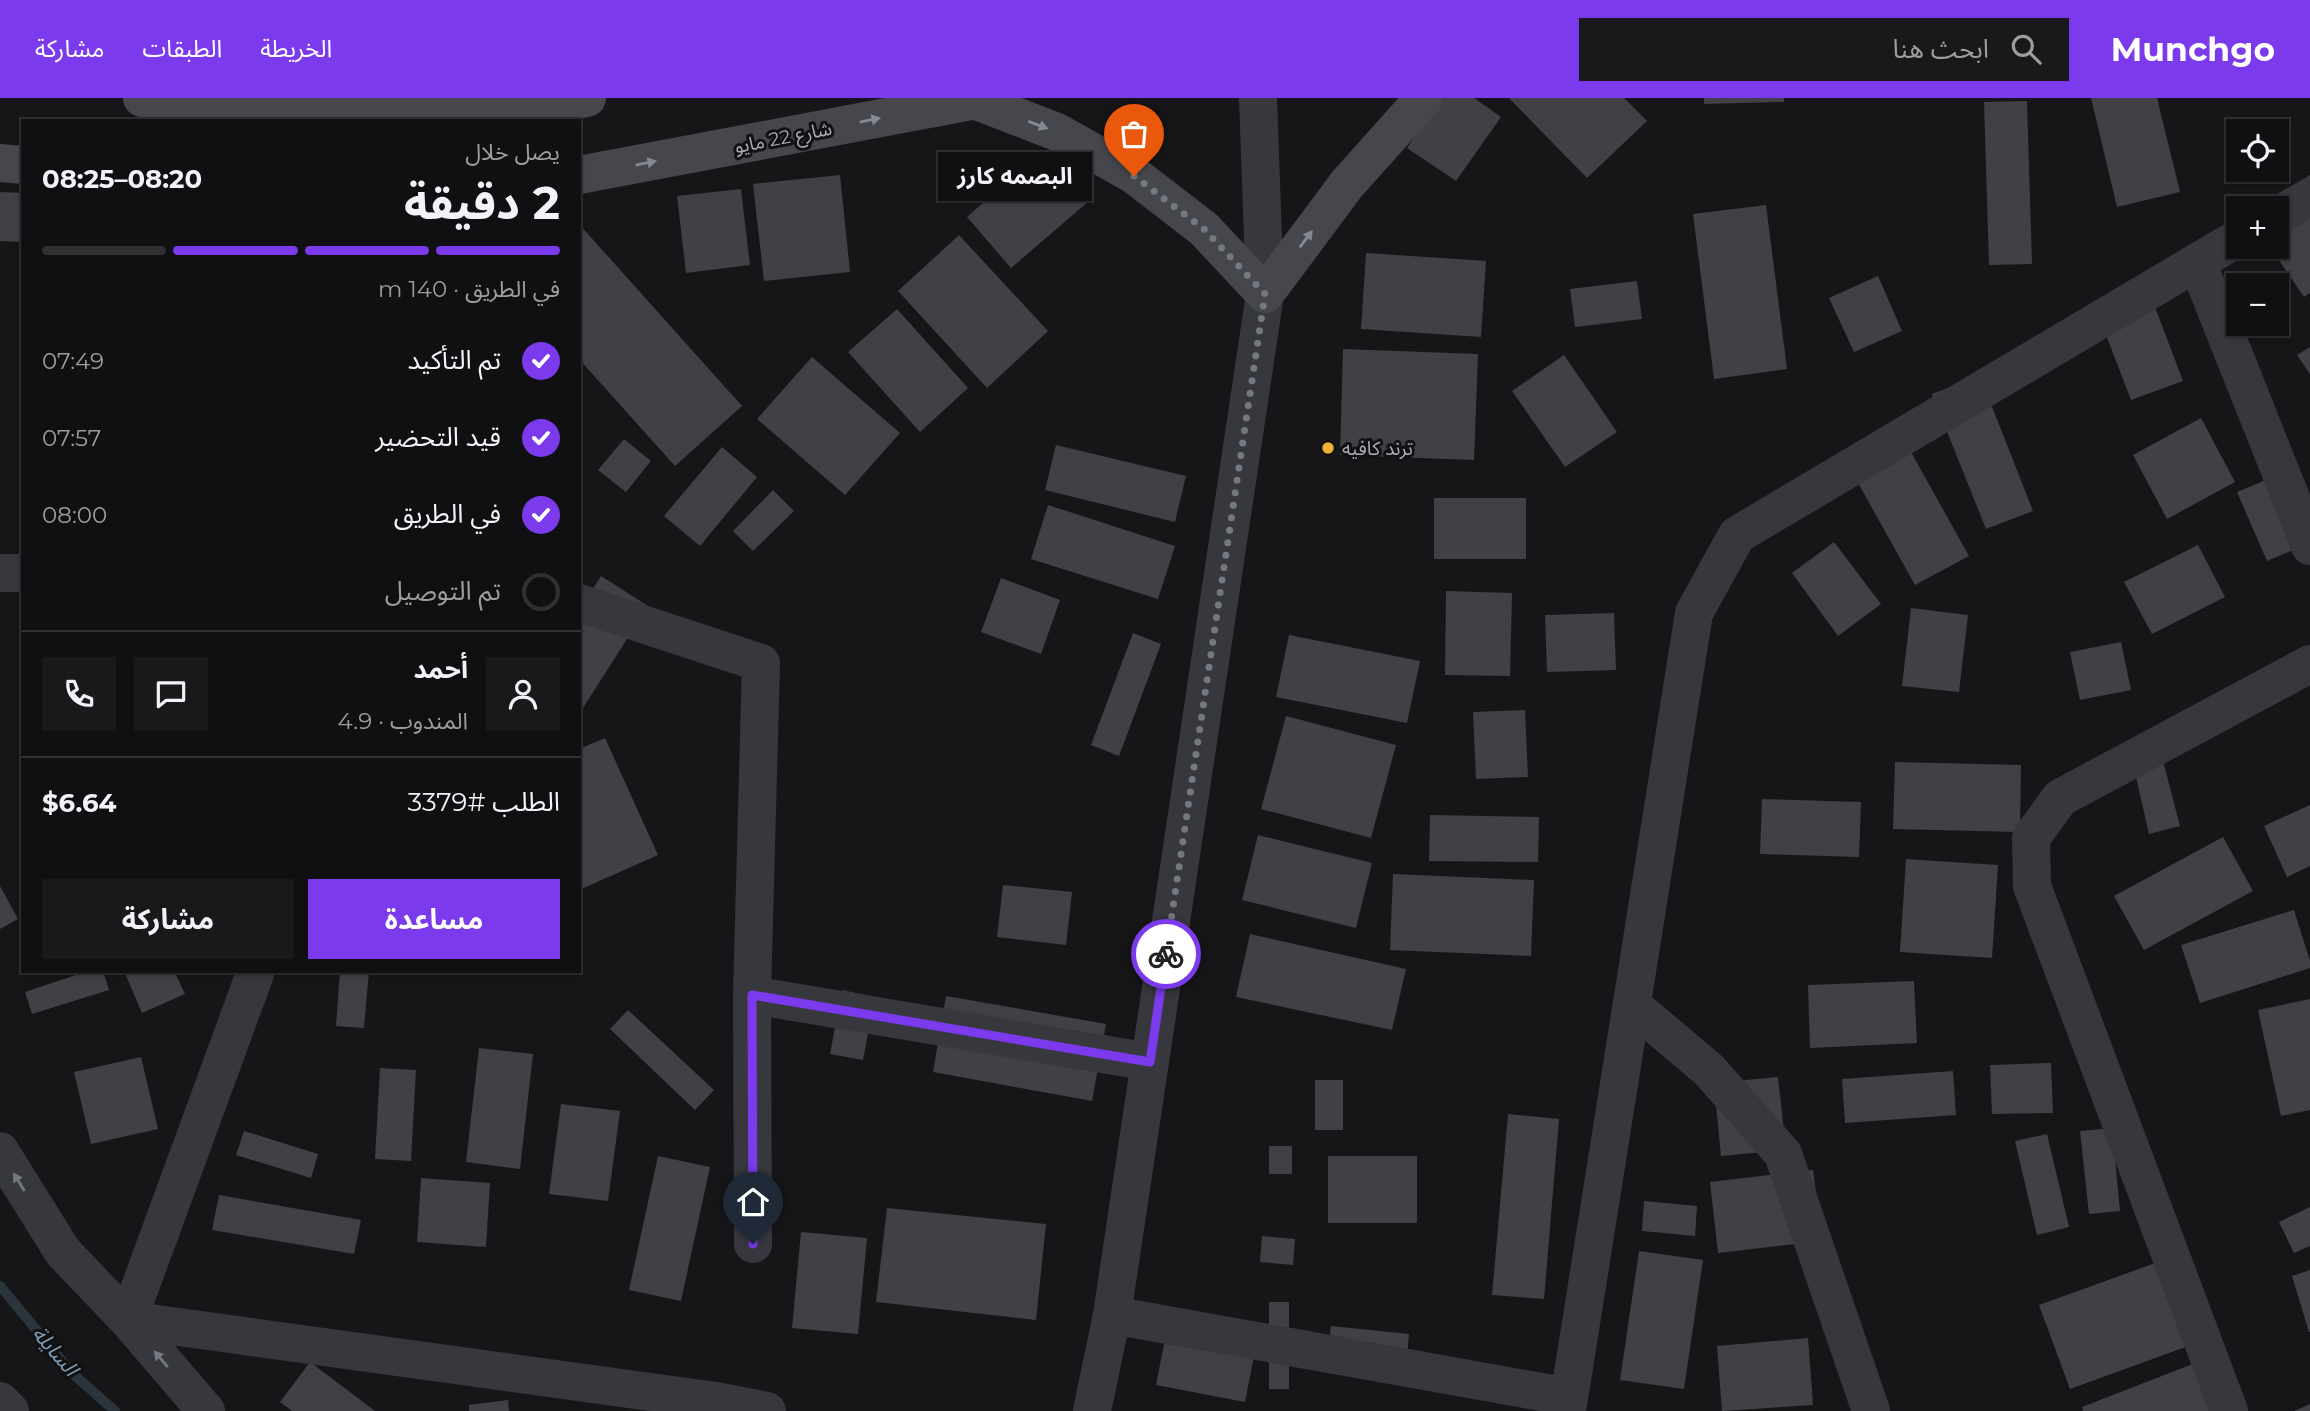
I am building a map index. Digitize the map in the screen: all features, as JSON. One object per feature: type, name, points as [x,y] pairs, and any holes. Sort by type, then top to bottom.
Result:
[{"type":"main road","points":[[142,98],[363,106],[563,103],[587,98]]},
{"type":"main road","points":[[980,99],[1057,132],[1134,176],[1204,229],[1265,294],[1348,184],[1424,98]]},
{"type":"main road","name":"شارع 22 مايو","points":[[581,175],[980,99]]},
{"type":"main road","points":[[0,163],[21,165]]},
{"type":"street","points":[[1092,1411],[1112,1315],[1265,294],[1258,98]]},
{"type":"street","points":[[2289,209],[2310,197]]},
{"type":"street","points":[[1112,1315],[1568,1404],[1694,614],[1737,535],[2226,245]]},
{"type":"street","points":[[2197,262],[2310,546]]},
{"type":"street","points":[[0,573],[21,573]]},
{"type":"street","points":[[581,604],[761,663],[752,995],[753,1244]]},
{"type":"street","points":[[2229,1411],[2032,886],[2031,838],[2060,798],[2310,664]]},
{"type":"street","points":[[128,1320],[255,973]]},
{"type":"street","points":[[752,995],[1150,1062]]},
{"type":"street","points":[[1632,1005],[1709,1070],[1783,1154],[1871,1411]]},
{"type":"street","points":[[0,1151],[63,1252],[128,1320],[205,1411]]},
{"type":"street","points":[[128,1320],[715,1406],[767,1411]]},
{"type":"street","points":[[0,1401],[10,1411]]},
{"type":"building","points":[[1441,98],[1474,98],[1501,117],[1456,181],[1407,148]]},
{"type":"building","points":[[1509,98],[1624,98],[1647,121],[1587,178]]},
{"type":"building","points":[[1704,98],[1784,98],[1784,102],[1704,104]]},
{"type":"building","points":[[2091,98],[2157,98],[2180,192],[2117,207]]},
{"type":"building","points":[[2027,101],[2032,264],[1989,265],[1984,102]]},
{"type":"building","points":[[1043,150],[1089,201],[1011,268],[967,217]]},
{"type":"building","points":[[840,175],[850,272],[764,281],[753,184]]},
{"type":"building","points":[[2310,175],[2310,293],[2304,297],[2278,259],[2289,259],[2289,196],[2279,196]]},
{"type":"building","points":[[741,189],[750,265],[686,273],[677,196]]},
{"type":"building","points":[[0,192],[21,193],[21,242],[0,241]]},
{"type":"building","points":[[1766,205],[1787,369],[1714,379],[1693,214]]},
{"type":"building","points":[[581,226],[742,406],[675,466],[581,361]]},
{"type":"building","points":[[959,235],[1048,331],[987,388],[898,291]]},
{"type":"building","points":[[1366,253],[1486,261],[1481,337],[1361,329]]},
{"type":"building","points":[[1878,276],[1902,331],[1854,352],[1829,298]]},
{"type":"building","points":[[1637,281],[1642,319],[1575,327],[1570,289]]},
{"type":"building","points":[[2147,286],[2183,381],[2131,400],[2095,306]]},
{"type":"building","points":[[897,309],[968,388],[920,432],[848,352]]},
{"type":"building","points":[[2310,347],[2310,374],[2297,355]]},
{"type":"building","points":[[1343,349],[1478,354],[1474,460],[1340,455]]},
{"type":"building","points":[[1564,355],[1617,432],[1565,467],[1512,391]]},
{"type":"building","points":[[812,357],[900,433],[845,495],[757,419]]},
{"type":"building","points":[[1980,376],[2033,511],[1986,529],[1932,394]]},
{"type":"building","points":[[2201,418],[2235,482],[2167,519],[2133,455]]},
{"type":"building","points":[[1897,427],[1969,556],[1915,585],[1843,456]]},
{"type":"building","points":[[624,439],[651,461],[626,492],[598,470]]},
{"type":"building","points":[[1056,445],[1186,476],[1175,522],[1045,490]]},
{"type":"building","points":[[722,447],[757,477],[700,546],[664,516]]},
{"type":"building","points":[[2292,469],[2310,543],[2267,561],[2237,492]]},
{"type":"building","points":[[773,490],[794,511],[753,551],[733,531]]},
{"type":"building","points":[[1434,498],[1526,498],[1526,559],[1434,559]]},
{"type":"building","points":[[1048,505],[1175,546],[1158,599],[1031,559]]},
{"type":"building","points":[[1834,542],[1881,604],[1838,636],[1792,573]]},
{"type":"building","points":[[2198,545],[2225,597],[2152,634],[2124,582]]},
{"type":"building","points":[[601,576],[648,606],[583,708],[581,707],[581,608]]},
{"type":"building","points":[[1001,578],[1060,600],[1041,654],[981,632]]},
{"type":"building","points":[[1446,591],[1512,593],[1510,676],[1445,675]]},
{"type":"building","points":[[1911,608],[1968,615],[1959,692],[1902,686]]},
{"type":"building","points":[[1614,613],[1616,670],[1547,672],[1545,615]]},
{"type":"building","points":[[1133,633],[1161,644],[1119,756],[1091,745]]},
{"type":"building","points":[[1289,635],[1420,661],[1407,723],[1276,697]]},
{"type":"building","points":[[2121,642],[2131,690],[2080,700],[2070,652]]},
{"type":"building","points":[[1525,710],[1528,777],[1476,779],[1473,712]]},
{"type":"building","points":[[1286,716],[1396,745],[1371,838],[1261,809]]},
{"type":"building","points":[[605,738],[658,855],[581,889],[581,748]]},
{"type":"building","points":[[2162,757],[2180,826],[2149,834],[2133,764]]},
{"type":"building","points":[[1895,762],[2021,765],[2020,832],[1893,829]]},
{"type":"building","points":[[1762,799],[1861,802],[1859,857],[1760,854]]},
{"type":"building","points":[[2310,805],[2310,866],[2287,877],[2264,826]]},
{"type":"building","points":[[1430,815],[1539,817],[1538,862],[1429,861]]},
{"type":"building","points":[[1258,835],[1372,863],[1356,928],[1242,900]]},
{"type":"building","points":[[2223,837],[2253,891],[2144,950],[2114,896]]},
{"type":"building","points":[[1906,859],[1998,865],[1992,958],[1900,952]]},
{"type":"building","points":[[1393,874],[1534,880],[1531,956],[1390,950]]},
{"type":"building","points":[[1003,885],[1072,892],[1066,945],[997,937]]},
{"type":"building","points":[[0,886],[18,919],[0,929]]},
{"type":"building","points":[[2294,910],[2310,968],[2200,1003],[2181,945]]},
{"type":"building","points":[[1250,934],[1406,969],[1392,1030],[1236,997]]},
{"type":"building","points":[[82,973],[104,973],[109,990],[32,1014],[25,992]]},
{"type":"building","points":[[125,973],[175,973],[185,994],[142,1013]]},
{"type":"building","points":[[340,973],[369,973],[364,1028],[336,1026]]},
{"type":"building","points":[[1914,981],[1917,1043],[1810,1048],[1808,985]]},
{"type":"building","points":[[842,990],[875,997],[863,1060],[830,1054]]},
{"type":"building","points":[[946,996],[1106,1024],[1092,1101],[933,1072]]},
{"type":"building","points":[[2310,999],[2310,1110],[2281,1116],[2258,1010]]},
{"type":"building","points":[[628,1010],[714,1090],[695,1110],[610,1029]]},
{"type":"building","points":[[479,1048],[533,1054],[520,1169],[466,1162]]},
{"type":"building","points":[[141,1057],[158,1129],[91,1144],[74,1072]]},
{"type":"building","points":[[2051,1063],[2053,1113],[1992,1114],[1990,1065]]},
{"type":"building","points":[[380,1068],[416,1070],[411,1161],[375,1159]]},
{"type":"building","points":[[1953,1071],[1956,1115],[1845,1123],[1842,1079]]},
{"type":"building","points":[[1778,1077],[1786,1150],[1721,1156],[1714,1083]]},
{"type":"building","points":[[1315,1080],[1343,1080],[1343,1130],[1315,1130]]},
{"type":"building","points":[[561,1104],[620,1111],[608,1201],[549,1194]]},
{"type":"building","points":[[1508,1114],[1559,1119],[1544,1299],[1492,1295]]},
{"type":"building","points":[[2112,1128],[2120,1211],[2089,1214],[2080,1131]]},
{"type":"building","points":[[244,1131],[318,1154],[311,1178],[236,1155]]},
{"type":"building","points":[[2047,1134],[2069,1227],[2037,1235],[2015,1141]]},
{"type":"building","points":[[1269,1146],[1292,1146],[1292,1174],[1269,1174]]},
{"type":"building","points":[[658,1156],[710,1167],[681,1301],[629,1290]]},
{"type":"building","points":[[1328,1156],[1417,1156],[1417,1223],[1328,1223]]},
{"type":"building","points":[[1813,1170],[1822,1241],[1718,1253],[1710,1182]]},
{"type":"building","points":[[421,1178],[490,1183],[486,1247],[417,1242]]},
{"type":"building","points":[[219,1195],[361,1220],[354,1254],[212,1230]]},
{"type":"building","points":[[1644,1201],[1697,1206],[1695,1236],[1642,1231]]},
{"type":"building","points":[[2310,1207],[2310,1246],[2294,1253],[2279,1222]]},
{"type":"building","points":[[887,1208],[1046,1224],[1036,1320],[876,1302]]},
{"type":"building","points":[[801,1232],[867,1238],[858,1334],[792,1328]]},
{"type":"building","points":[[1262,1236],[1295,1239],[1293,1265],[1260,1262]]},
{"type":"building","points":[[1639,1251],[1703,1260],[1684,1389],[1620,1380]]},
{"type":"building","points":[[2183,1253],[2213,1337],[2070,1389],[2039,1305]]},
{"type":"building","points":[[2310,1270],[2310,1332],[2309,1332],[2292,1276]]},
{"type":"building","points":[[1269,1302],[1289,1302],[1289,1389],[1269,1389]]},
{"type":"building","points":[[1331,1326],[1409,1334],[1405,1380],[1326,1373]]},
{"type":"building","points":[[1167,1329],[1256,1346],[1245,1402],[1156,1385]]},
{"type":"building","points":[[1808,1338],[1813,1405],[1722,1411],[1717,1346]]},
{"type":"building","points":[[2221,1353],[2244,1411],[2083,1411],[2082,1407]]},
{"type":"building","points":[[310,1362],[375,1411],[292,1411],[280,1402]]},
{"type":"building","points":[[508,1400],[509,1411],[469,1411],[469,1405]]},
{"type":"building","points":[[2310,1404],[2310,1411],[2294,1411]]},
{"type":"waterway","name":"السايلة","points":[[0,1286],[72,1373],[115,1411]]},
{"type":"way so far","points":[[1134,176],[1204,229],[1265,294],[1166,954]]},
{"type":"place","name":"البصمه كارز","points":[[1134,176]]},
{"type":"place","name":"ترند كافيه","points":[[1328,448]]},
{"type":"route","points":[[753,1244],[752,995],[1150,1062],[1166,954]]}]
